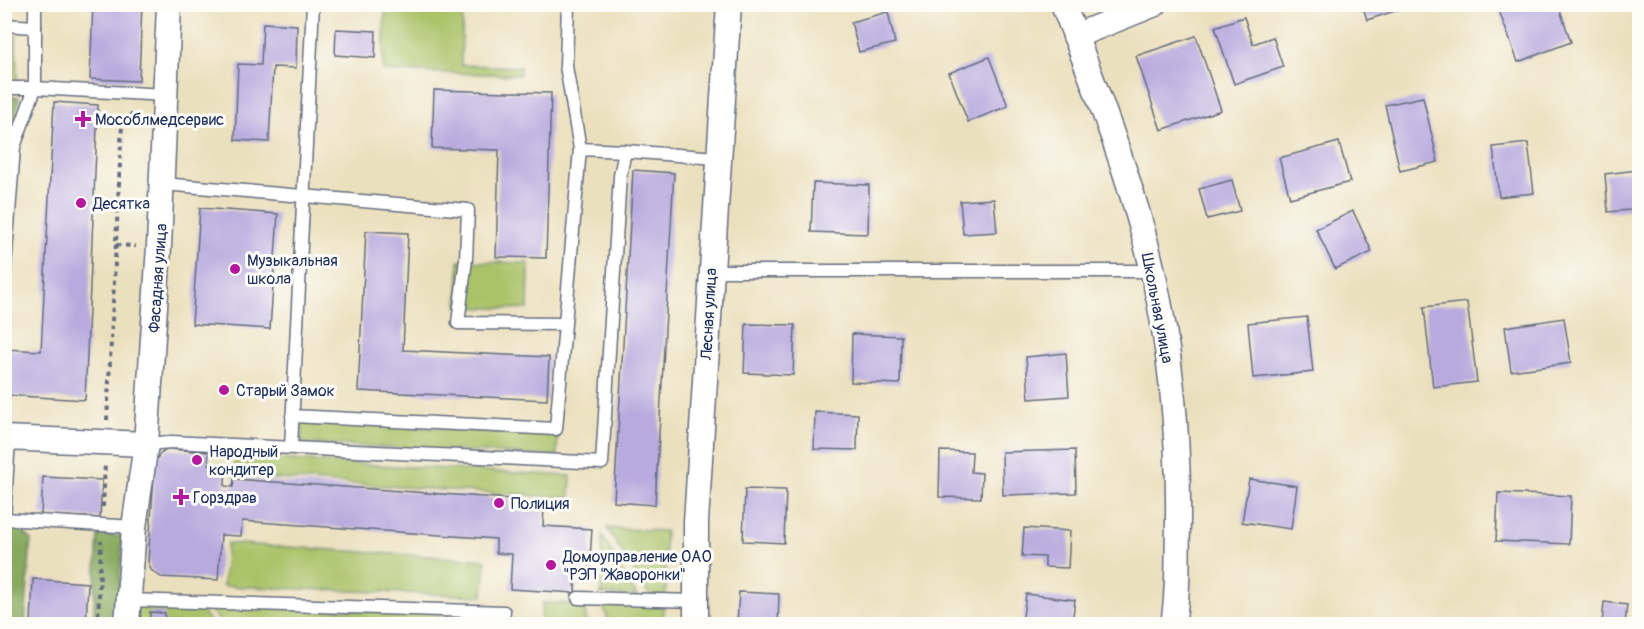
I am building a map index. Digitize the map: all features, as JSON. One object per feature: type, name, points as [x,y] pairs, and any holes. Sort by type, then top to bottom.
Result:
[{"type":"street","name":"Фасадная улица","points":[[127,624],[134,527],[146,444],[163,184],[159,94],[169,4]]},
{"type":"street","name":"Лесная улица","points":[[696,613],[696,522],[717,158],[729,4]]},
{"type":"street","name":"Школьная улица","points":[[1063,4],[1105,113],[1153,271],[1170,367],[1179,474],[1177,603],[1173,624]]},
{"type":"street","points":[[1075,36],[1155,4]]},
{"type":"street","points":[[7,438],[146,444]]},
{"type":"lane","points":[[4,279],[14,147],[35,88],[35,4]]},
{"type":"lane","points":[[291,447],[313,4]]},
{"type":"lane","points":[[292,416],[556,429],[580,149],[567,66],[568,4]]},
{"type":"lane","points":[[4,25],[35,27]]},
{"type":"lane","points":[[4,88],[159,94]]},
{"type":"lane","points":[[580,149],[717,158]]},
{"type":"lane","points":[[146,444],[172,442],[291,447],[602,464],[620,188],[625,151]]},
{"type":"lane","points":[[163,184],[468,210],[466,259],[458,323],[564,324]]},
{"type":"lane","points":[[711,271],[1153,271]]},
{"type":"lane","points":[[7,438],[4,519],[134,527]]},
{"type":"lane","points":[[578,598],[696,613]]},
{"type":"lane","points":[[129,600],[504,612]]},
{"type":"path","points":[[98,624],[122,124],[159,94]]},
{"type":"green space","points":[[385,10],[463,12],[461,65],[520,67],[520,75],[383,71]]},
{"type":"green space","points":[[4,35],[16,35],[17,82],[5,82]]},
{"type":"green space","points":[[5,96],[19,97],[5,181]]},
{"type":"green space","points":[[459,261],[529,263],[528,309],[458,307]]},
{"type":"green space","points":[[302,421],[558,435],[557,456],[301,443]]},
{"type":"green space","points":[[235,457],[571,476],[570,498],[234,476]]},
{"type":"green space","points":[[4,514],[31,539],[25,624],[5,624]]},
{"type":"green space","points":[[607,528],[665,531],[666,597],[650,596]]},
{"type":"green space","points":[[98,535],[123,536],[117,624],[93,624]]},
{"type":"green space","points":[[602,536],[637,596],[601,594]]},
{"type":"green space","points":[[227,543],[486,560],[483,596],[223,586]]},
{"type":"green space","points":[[602,601],[664,605],[663,624],[609,624]]},
{"type":"green space","points":[[133,602],[195,604],[213,624],[131,624]]},
{"type":"green space","points":[[542,603],[583,604],[588,624],[541,624]]},
{"type":"green space","points":[[205,605],[440,613],[440,624],[223,624]]},
{"type":"green space","points":[[445,617],[537,621],[537,624],[445,624]]},
{"type":"building","points":[[93,4],[142,4],[139,81],[90,79]]},
{"type":"building","points":[[1362,4],[1400,4],[1401,9],[1367,20]]},
{"type":"building","points":[[1507,4],[1558,4],[1571,42],[1518,62],[1498,8]]},
{"type":"building","points":[[888,12],[895,43],[859,52],[851,22]]},
{"type":"building","points":[[1244,17],[1253,44],[1273,37],[1283,67],[1234,84],[1215,27]]},
{"type":"building","points":[[263,23],[297,25],[296,68],[273,67],[269,142],[235,140],[238,64],[261,65]]},
{"type":"building","points":[[336,29],[376,31],[375,58],[335,55]]},
{"type":"building","points":[[1196,36],[1221,110],[1161,130],[1136,56]]},
{"type":"building","points":[[989,57],[1008,106],[968,122],[949,73]]},
{"type":"building","points":[[434,90],[551,93],[546,258],[496,257],[499,150],[432,148]]},
{"type":"building","points":[[1423,97],[1438,162],[1400,171],[1385,105]]},
{"type":"building","points":[[54,102],[98,105],[85,400],[4,395],[4,349],[41,351]]},
{"type":"building","points":[[1339,142],[1350,182],[1290,198],[1279,158]]},
{"type":"building","points":[[1528,143],[1534,193],[1499,197],[1493,147]]},
{"type":"building","points":[[633,170],[674,173],[655,505],[614,502]]},
{"type":"building","points":[[1637,170],[1640,209],[1608,212],[1605,174]]},
{"type":"building","points":[[1232,180],[1240,211],[1207,219],[1199,189]]},
{"type":"building","points":[[813,183],[869,185],[868,234],[811,232]]},
{"type":"building","points":[[994,199],[997,232],[963,234],[960,201]]},
{"type":"building","name":"Музыкальная школа","points":[[200,208],[278,214],[270,329],[192,324]]},
{"type":"building","points":[[1353,211],[1372,252],[1335,269],[1316,229]]},
{"type":"building","points":[[366,231],[408,233],[403,350],[549,357],[547,400],[358,391]]},
{"type":"building","points":[[1467,302],[1477,382],[1433,387],[1424,307]]},
{"type":"building","points":[[1307,317],[1313,372],[1253,378],[1248,323]]},
{"type":"building","points":[[1564,318],[1571,363],[1511,371],[1505,327]]},
{"type":"building","points":[[746,324],[795,325],[793,375],[744,373]]},
{"type":"building","points":[[852,334],[901,336],[900,384],[851,382]]},
{"type":"building","points":[[1066,353],[1069,396],[1029,399],[1026,357]]},
{"type":"building","points":[[815,412],[858,414],[857,450],[814,449]]},
{"type":"building","points":[[168,449],[209,452],[208,464],[226,465],[225,486],[233,487],[234,479],[511,499],[510,507],[544,509],[543,526],[592,529],[589,573],[576,573],[575,593],[510,589],[512,554],[496,553],[496,539],[242,521],[241,536],[221,535],[218,580],[161,577],[151,570],[148,561],[155,461]]},
{"type":"building","points":[[1075,450],[1076,493],[1003,495],[1002,452]]},
{"type":"building","points":[[940,451],[972,452],[971,472],[982,473],[981,498],[939,497]]},
{"type":"building","points":[[43,477],[102,480],[100,518],[41,515]]},
{"type":"building","points":[[1249,479],[1297,486],[1291,529],[1242,522]]},
{"type":"building","points":[[745,489],[786,490],[784,543],[743,541]]},
{"type":"building","points":[[1498,493],[1571,496],[1569,544],[1496,541]]},
{"type":"building","points":[[1636,507],[1640,507],[1640,537],[1634,537]]},
{"type":"building","points":[[1024,528],[1070,531],[1068,568],[1045,567],[1045,557],[1022,556]]},
{"type":"building","points":[[33,579],[88,583],[86,624],[31,624]]},
{"type":"building","points":[[739,592],[779,594],[778,624],[737,624]]},
{"type":"building","points":[[1026,594],[1075,600],[1072,624],[1022,624]]},
{"type":"building","points":[[1604,602],[1627,605],[1625,624],[1602,624]]},
{"type":"building","points":[[150,612],[165,613],[164,624],[150,624]]},
{"type":"place","name":"Мособлмедсервис","points":[[83,119]]},
{"type":"place","name":"Десятка","points":[[81,203]]},
{"type":"place","name":"Музыкальная школа","points":[[235,269]]},
{"type":"place","name":"Старый Замок","points":[[224,390]]},
{"type":"place","name":"Народный кондитер","points":[[197,460]]},
{"type":"place","name":"Горздрав","points":[[181,497]]},
{"type":"place","name":"Полиция","points":[[499,503]]},
{"type":"place","name":"Домоуправление ОАО \"РЭП \"Жаворонки\"","points":[[551,565]]}]
